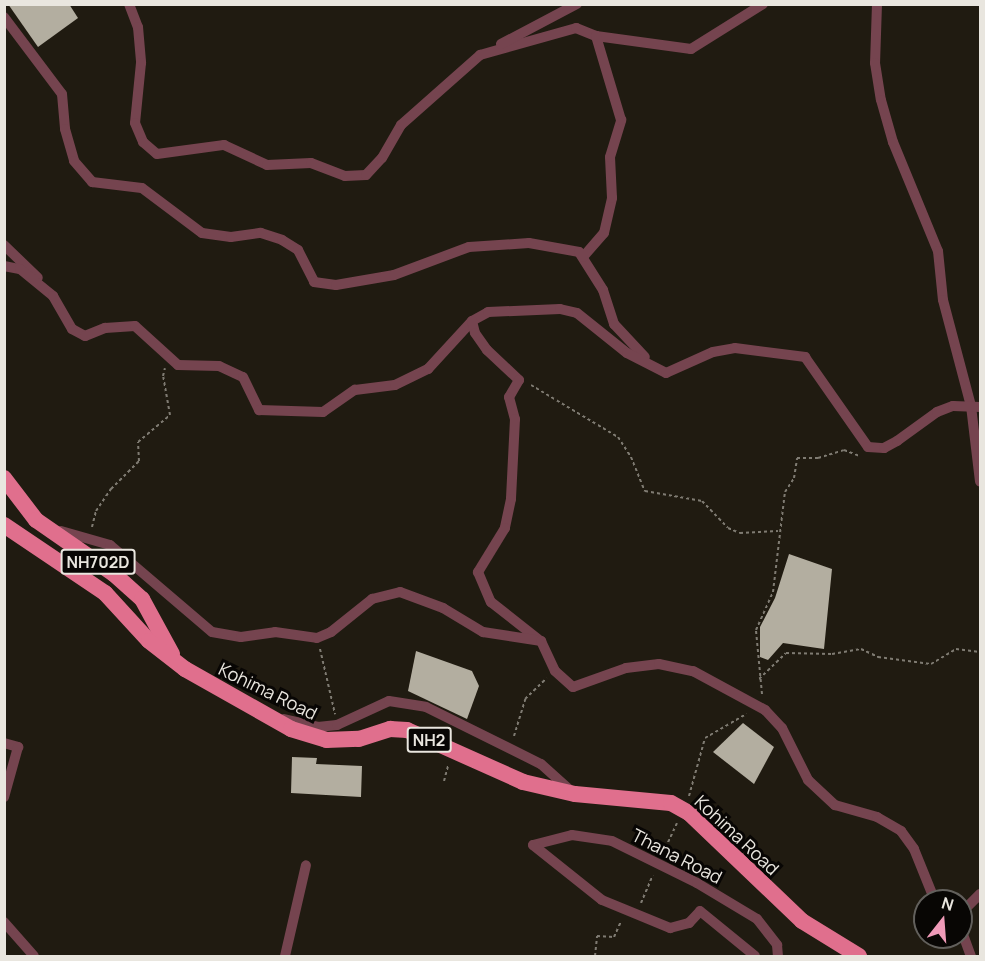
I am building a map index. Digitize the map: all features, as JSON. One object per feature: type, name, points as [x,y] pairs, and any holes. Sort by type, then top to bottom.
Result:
[{"type":"highway","name":"NH702D","points":[[7,485],[36,520],[114,573],[142,598],[175,660]]},
{"type":"highway","name":"Kohima Road","points":[[4,525],[105,593],[149,641],[215,689],[291,729],[326,740],[359,739],[390,729],[407,730],[523,782],[575,794],[647,798],[671,802],[689,813],[802,921],[859,957]]},
{"type":"street","points":[[129,4],[138,27],[141,63],[135,123],[143,142],[157,154],[224,145],[267,165],[311,163],[345,176],[366,175],[382,158],[401,125],[480,55],[561,8],[577,4]]},
{"type":"street","points":[[480,55],[576,28],[596,36],[691,49],[763,4]]},
{"type":"street","points":[[877,4],[875,63],[881,100],[893,142],[938,251],[943,300],[976,407],[981,481]]},
{"type":"street","points":[[4,17],[62,94],[64,129],[74,161],[92,182],[142,188],[202,233],[231,237],[261,233],[282,240],[298,250],[314,282],[336,285],[394,275],[469,247],[529,243],[579,252],[603,290],[614,324],[634,349],[666,373]]},
{"type":"street","points":[[583,257],[604,233],[612,198],[610,157],[621,120],[596,36]]},
{"type":"street","points":[[4,245],[53,296],[72,329],[85,336],[105,328],[135,326],[147,333],[167,358],[178,365],[219,366],[243,377],[259,410],[323,412],[355,390],[395,385],[428,369],[472,321],[488,312],[569,311],[589,321],[627,353],[666,373]]},
{"type":"street","points":[[4,266],[20,269],[53,296]]},
{"type":"street","points":[[472,321],[475,333],[487,350],[519,380],[509,397],[515,419],[511,499],[505,528],[478,572],[491,602],[541,641],[555,670],[573,687],[626,668],[659,664],[693,671],[765,710],[782,728],[808,780],[836,805],[877,818],[901,831],[914,849],[931,889]]},
{"type":"street","points":[[666,373],[713,352],[735,348],[805,357],[847,413],[860,438],[868,447],[884,448],[937,411],[976,407]]},
{"type":"street","points":[[36,520],[110,545],[135,563],[212,632],[241,637],[275,632],[317,638],[331,632],[372,599],[400,592],[443,608],[483,632],[541,641]]},
{"type":"street","points":[[269,716],[318,727],[338,724],[389,701],[426,707],[541,764],[575,794]]},
{"type":"street","points":[[4,743],[18,747],[4,797]]},
{"type":"street","name":"Thana Road","points":[[632,910],[602,900],[533,844],[572,835],[612,841],[757,919],[777,945],[778,957]]},
{"type":"street","points":[[285,957],[306,865]]},
{"type":"street","points":[[632,910],[670,928],[689,923],[700,911],[755,957]]},
{"type":"street","points":[[4,922],[34,957]]},
{"type":"path","points":[[89,539],[96,511],[111,489],[139,462],[138,442],[170,415],[163,376],[167,358]]},
{"type":"path","points":[[519,380],[539,388],[618,437],[631,457],[645,491],[702,501],[728,528],[740,533],[778,531]]},
{"type":"path","points":[[595,957],[597,936],[614,937],[658,864],[676,824],[689,813],[690,785],[705,738],[751,711],[765,710],[759,679],[756,630],[773,592],[778,531],[784,516],[785,492],[794,478],[798,458],[818,458],[844,450],[866,458],[884,448]]},
{"type":"path","points":[[317,638],[338,724]]},
{"type":"path","points":[[759,679],[786,653],[832,654],[861,649],[878,657],[931,664],[956,650],[981,652]]},
{"type":"path","points":[[511,748],[525,699],[555,670]]},
{"type":"building","points":[[8,4],[69,4],[78,18],[38,47]]},
{"type":"building","points":[[789,554],[832,569],[824,649],[783,643],[768,660],[760,657],[760,627],[775,598]]},
{"type":"building","points":[[416,651],[472,671],[479,686],[467,719],[408,691]]},
{"type":"building","points":[[743,723],[774,747],[754,784],[713,752]]},
{"type":"building","points":[[292,757],[317,758],[316,764],[362,766],[361,797],[291,793]]}]
